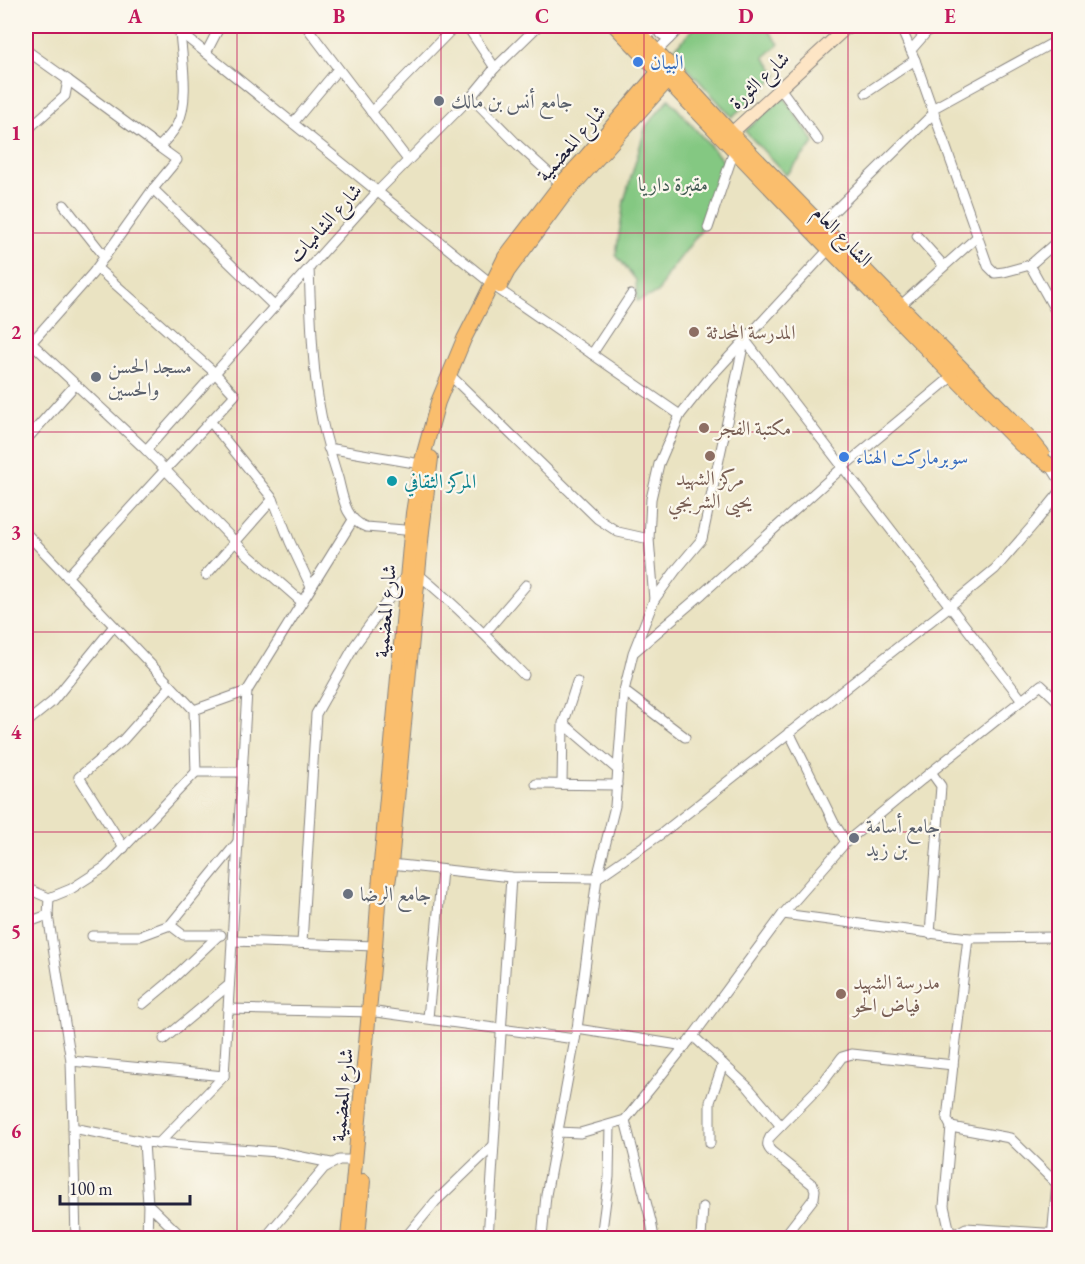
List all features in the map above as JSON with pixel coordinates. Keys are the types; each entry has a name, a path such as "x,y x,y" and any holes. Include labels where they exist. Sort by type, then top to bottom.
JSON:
{"main road":[{"name":"الشارع العام","path":"615,26 640,42 653,55 728,136 957,372 1022,445 1055,466"},
{"name":"الشارع العام","path":"633,26 640,42"},
{"name":"شارع الثورة","path":"728,136 848,26"},
{"name":"شارع المعضمية","path":"425,465 442,402 495,286 505,257 561,184 668,71"},
{"name":"شارع المعضمية","path":"348,1239 380,938 417,531 425,465 435,412 447,377 482,304 562,198 668,71"},
{"name":"الشارع العام","path":"728,136 734,151 817,228"},
{"path":"833,245 901,305 957,372"},
{"name":"شارع المعضمية","path":"358,1239 375,945 386,864"}],"street":[{"path":"171,26 179,29 495,286 680,415"},
{"path":"206,53 220,26"},
{"path":"306,26 408,160"},
{"path":"371,112 455,26"},
{"path":"467,26 495,68"},
{"name":"شارع الشاميات","path":"146,450 378,191 538,26"},
{"path":"640,42 658,26 661,34 669,39"},
{"path":"653,55 682,26"},
{"path":"900,26 913,55 988,266 995,273 1030,265 1059,239"},
{"path":"866,93 913,55 932,26"},
{"path":"817,228 933,111 1059,41 1053,26"},
{"path":"159,147 177,127 184,107 179,29"},
{"path":"26,50 177,160 153,189 97,268 28,341 146,450 236,542 302,602"},
{"path":"293,123 338,69"},
{"path":"26,131 64,96 68,80"},
{"path":"780,88 818,140"},
{"path":"471,97 518,146 561,184"},
{"path":"708,228 734,151"},
{"path":"153,189 275,307"},
{"path":"64,205 105,257"},
{"path":"917,236 944,266"},
{"path":"901,305 978,236"},
{"path":"654,600 649,539 651,499 659,464 680,415 706,381 833,245"},
{"path":"1030,265 1059,319"},
{"path":"67,577 235,395 215,373 97,268"},
{"path":"309,268 312,334 321,418 347,509 359,525 417,531"},
{"path":"592,354 631,295"},
{"path":"745,340 1022,700"},
{"path":"542,1239 546,1195 577,1029 597,878 615,806 624,691 633,653 654,600 702,539 745,340"},
{"path":"633,653 843,467 957,372"},
{"path":"453,378 598,519 618,532 649,539"},
{"path":"26,440 75,385"},
{"path":"210,421 273,499 311,587"},
{"path":"328,448 425,465"},
{"path":"1055,466 1059,481"},
{"path":"386,864 510,877 597,878 661,834 995,569 1059,492"},
{"path":"206,575 273,499"},
{"path":"158,1144 224,1076 247,691 353,520"},
{"path":"26,534 194,710 196,772 105,867 70,889 49,898 26,888"},
{"path":"302,943 316,714 356,645 413,573 436,589 524,675"},
{"path":"484,634 526,585"},
{"path":"26,723 52,702 114,626"},
{"path":"562,784 563,723 577,682"},
{"path":"557,1132 580,1133 626,1120 693,1036 783,914 846,842 1041,685 1059,703"},
{"path":"124,848 79,777 123,740 171,686"},
{"path":"194,710 247,691"},
{"path":"624,691 685,737"},
{"path":"563,723 618,770"},
{"path":"789,732 834,823 846,842"},
{"path":"196,772 242,772"},
{"path":"930,934 941,786 931,772"},
{"path":"536,784 617,785"},
{"path":"92,936 140,936 170,925 238,842"},
{"path":"428,1018 442,870"},
{"path":"488,1239 510,877"},
{"path":"49,898 48,915 71,1061 76,1239"},
{"path":"783,914 968,938 1059,937"},
{"path":"26,923 48,915"},
{"path":"170,925 183,935 219,935 302,943 375,945"},
{"path":"143,1004 219,935"},
{"path":"951,1238 944,1206 951,1127 947,1119 968,938"},
{"path":"164,1039 229,985"},
{"path":"228,1009 372,1012 575,1039"},
{"path":"577,1029 685,1046"},
{"path":"693,1036 748,1087 781,1126"},
{"path":"783,1239 816,1193 813,1185 769,1149 767,1144 842,1057 852,1054 953,1065"},
{"path":"71,1061 224,1076"},
{"path":"710,1143 710,1102 723,1064"},
{"path":"626,1120 654,1239"},
{"path":"601,1239 609,1177 610,1125"},
{"path":"951,1127 1010,1137 1057,1184"},
{"path":"73,1128 158,1144 278,1152 331,1163 347,1159 356,1160"},
{"path":"951,1238 966,1228 1055,1236 1059,1130"},
{"path":"144,1142 148,1204 147,1239"},
{"path":"405,1239 435,1202 494,1146"},
{"path":"265,1239 318,1174 331,1163"},
{"path":"148,1204 183,1239"},
{"path":"701,1239 703,1207"}],"green space":[{"path":"696,26 765,26 779,44 764,57 778,75 732,117 672,51"},
{"path":"784,97 814,143 786,175 745,131"},
{"name":"مقبرة داريا","path":"669,99 725,163 706,224 667,275 658,293 637,301 636,280 616,255 624,201 646,126"}],"place":[{"name":"البيان","path":"638,62"},
{"name":"جامع أنس بن مالك","path":"439,101"},
{"name":"المدرسة المحدثة","path":"694,332"},
{"name":"مسجد الحسن والحسين","path":"96,377"},
{"name":"مكتبة الفجر","path":"704,428"},
{"name":"مركز الشهيد يحيى الشربجي","path":"710,456"},
{"name":"سوبرماركت الهناء","path":"844,457"},
{"name":"المركز الثقافي","path":"392,481"},
{"name":"جامع أسامة بن زيد","path":"854,838"},
{"name":"جامع الرضا","path":"348,894"},
{"name":"مدرسة الشهيد فياض الحو","path":"841,994"}]}
